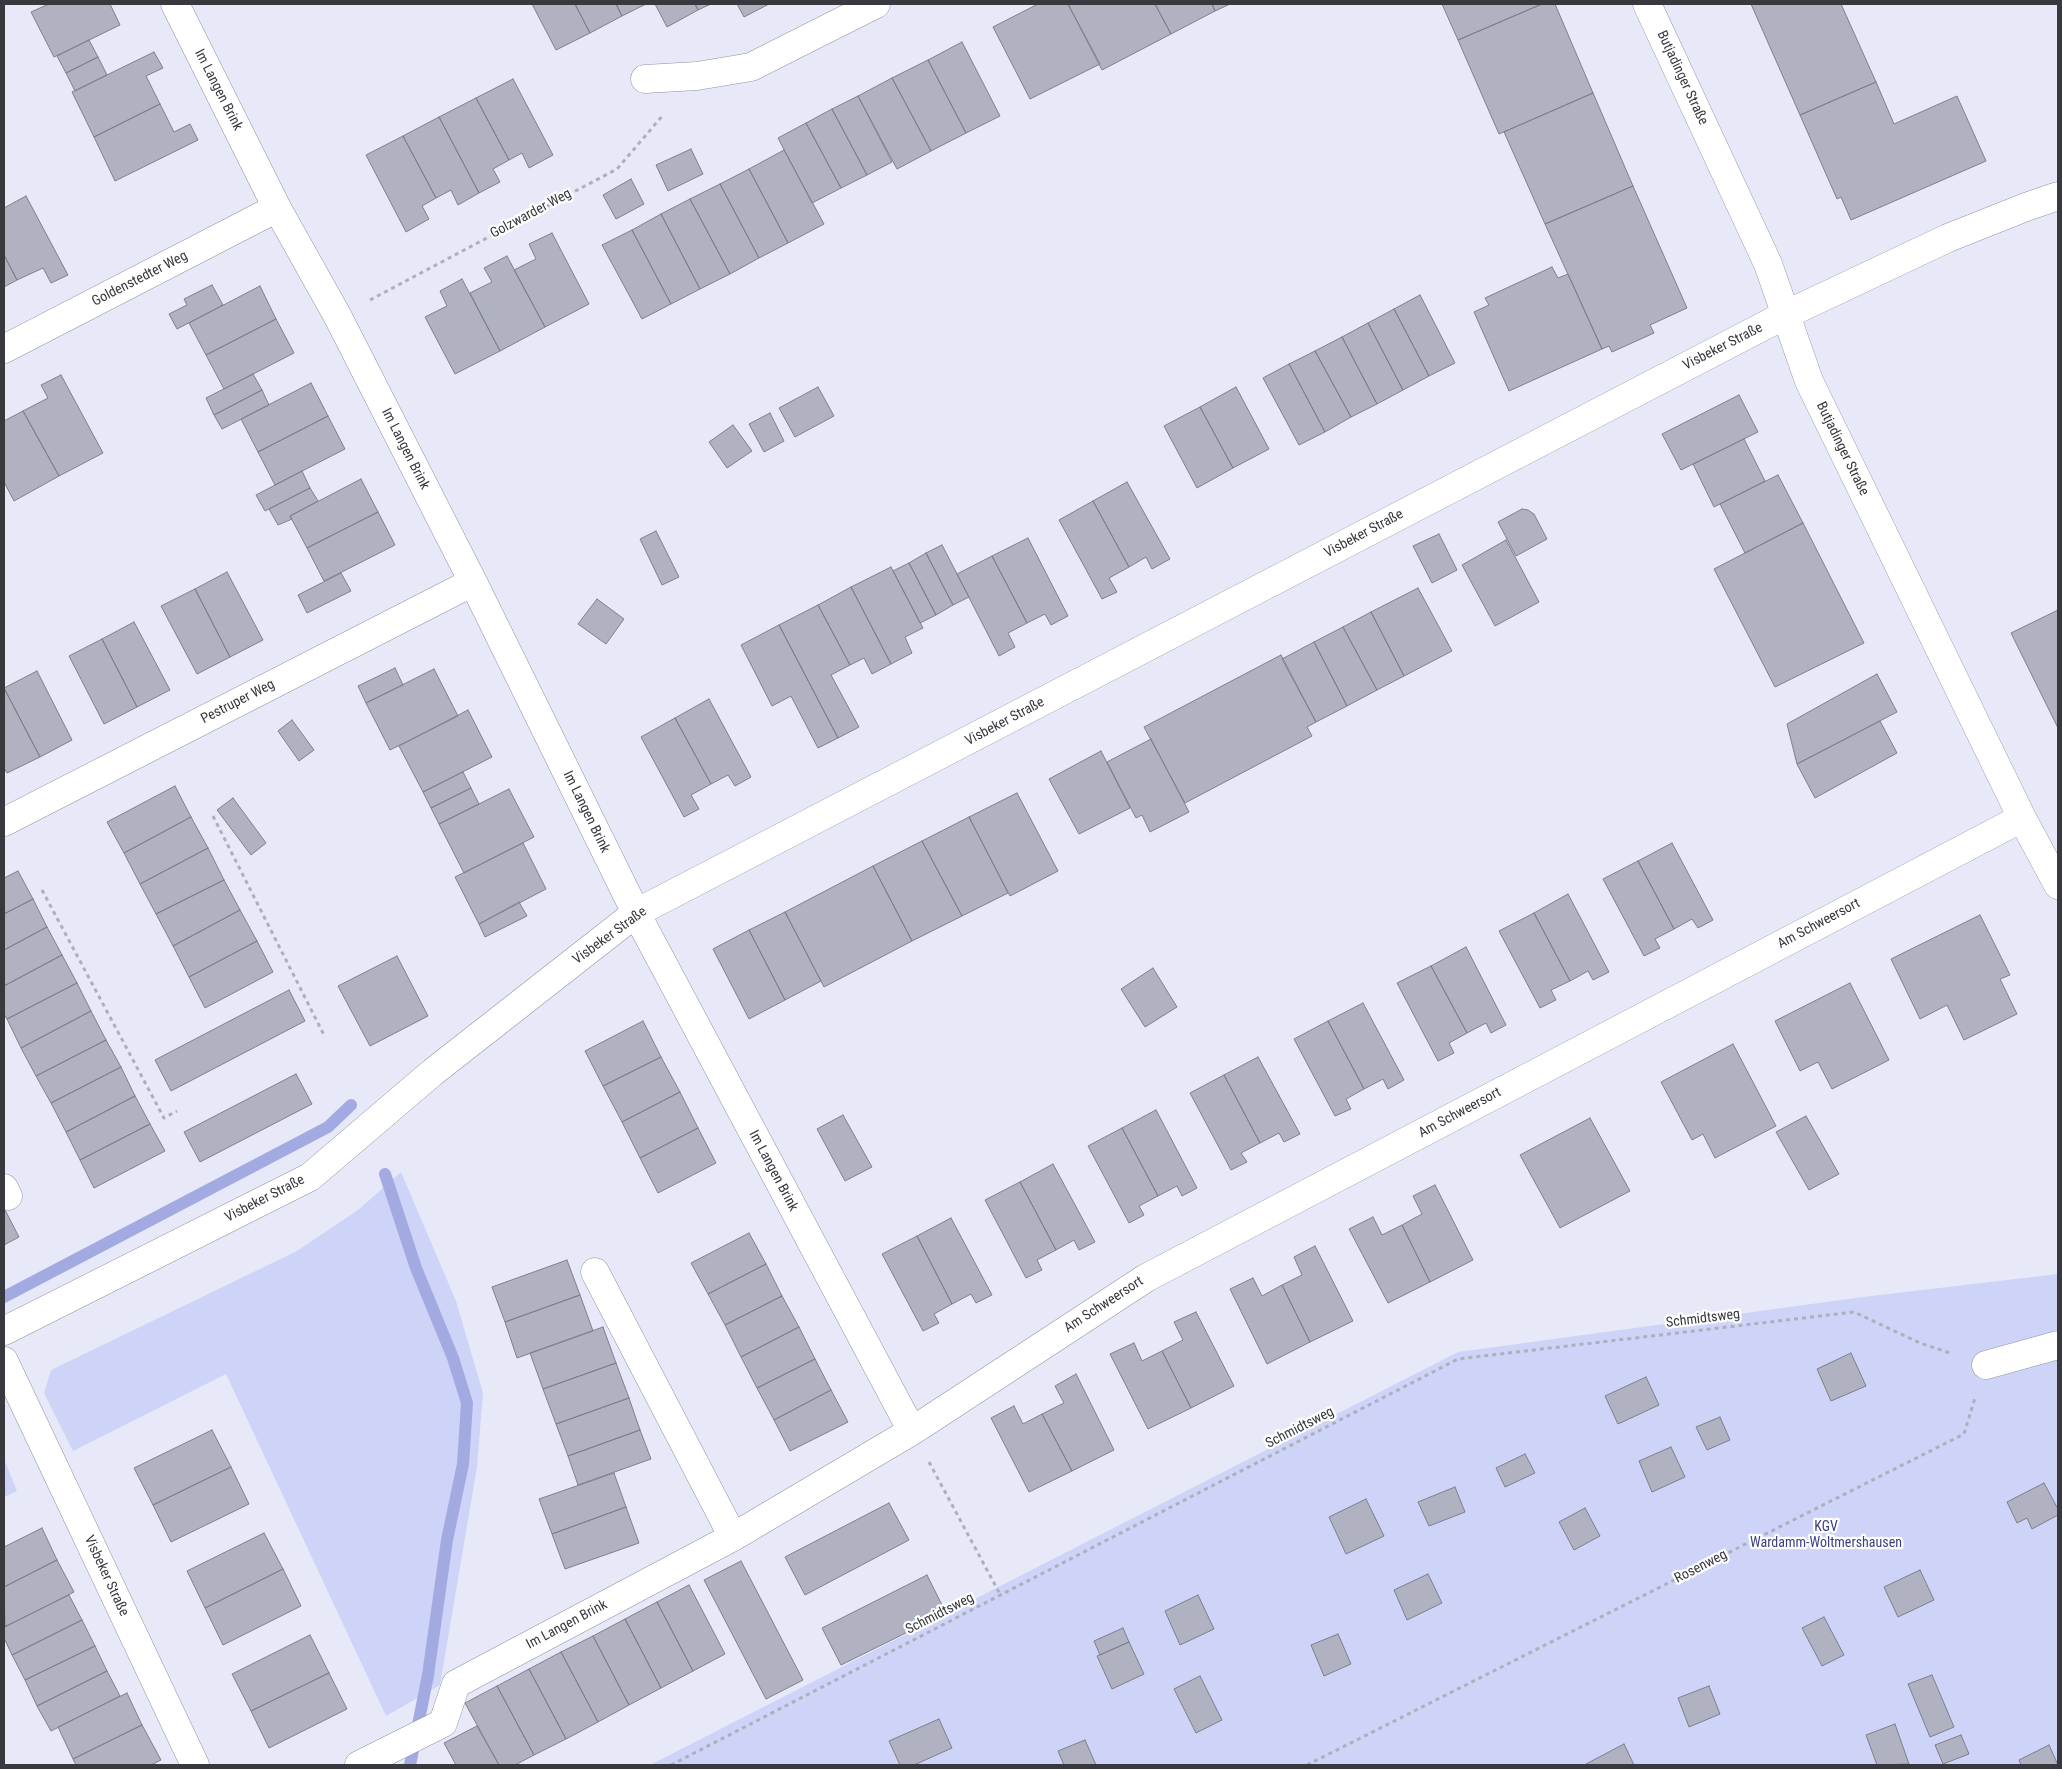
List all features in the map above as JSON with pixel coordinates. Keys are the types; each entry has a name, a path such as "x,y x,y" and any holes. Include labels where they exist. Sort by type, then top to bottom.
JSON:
{"street":[{"name":"Im Langen Brink","path":"175,4 277,208 338,317 473,582 636,914 912,1431 733,1536 456,1684 443,1723 361,1764"},
{"path":"645,79 697,76 751,66 876,4"},
{"name":"Butjadinger Straße","path":"1648,4 1768,264 1809,381 2022,818 2058,885"},
{"name":"Visbeker Straße","path":"4,1331 310,1177 433,1072 636,914 1786,315 1948,238 2058,196"},
{"name":"Goldenstedter Weg","path":"4,350 277,208"},
{"name":"Pestruper Weg","path":"4,822 473,582"},
{"name":"Am Schweersort","path":"912,1431 1146,1278 2022,818"},
{"path":"595,1272 733,1536"},
{"path":"1986,1366 2058,1345"},
{"name":"Visbeker Straße","path":"4,1361 196,1765"}],"path":[{"name":"Golzwarder Weg","path":"338,317 617,169 697,76"},
{"path":"212,816 324,1035"},
{"path":"42,890 164,1118 177,1111"},
{"name":"Schmidtsweg","path":"671,1765 1458,1359 1854,1312 1920,1342 1986,1366"},
{"name":"Rosenweg","path":"1307,1765 1964,1434 1986,1366"},
{"path":"912,1431 1001,1596"}],"green space":[{"path":"401,1172 456,1301 483,1393 477,1467 440,1685 386,1716 226,1374 73,1451 44,1393 51,1370 297,1251 358,1210"},
{"name":"KGV Wardamm-Woltmershausen","path":"2058,1274 2058,1765 650,1765 1458,1352 1863,1297"},
{"path":"4,1459 17,1491 4,1497"}],"building":[{"path":"49,4 110,4 120,25 54,57 31,12"},
{"path":"532,4 575,4 590,33 556,50"},
{"path":"575,4 616,4 622,16 590,33"},
{"path":"616,4 646,4 622,16"},
{"path":"655,4 695,4 698,10 667,27"},
{"path":"695,4 711,4 698,10"},
{"path":"737,4 769,4 744,17"},
{"path":"1038,4 1068,4 1100,64 1030,99 993,27"},
{"path":"1068,4 1155,4 1171,34 1102,70"},
{"path":"1155,4 1212,4 1215,11 1171,34"},
{"path":"1212,4 1230,4 1215,11"},
{"path":"1442,4 1542,4 1458,40"},
{"path":"1542,4 1555,4 1593,93 1499,134 1458,40"},
{"path":"1751,4 1841,4 1876,82 1800,115"},
{"path":"89,40 98,57 66,73 57,56"},
{"path":"962,42 1000,116 966,133 928,60"},
{"path":"154,52 163,68 146,76 160,104 94,137 72,92"},
{"path":"98,57 107,75 75,91 66,73"},
{"path":"928,60 966,133 931,151 892,78"},
{"path":"892,78 931,151 897,169 858,96"},
{"path":"513,79 553,155 529,168 522,153 509,160 476,98"},
{"path":"1876,82 1894,124 1957,96 1986,161 1851,220 1841,197 1837,199 1800,115"},
{"path":"1593,93 1633,186 1545,224 1504,132"},
{"path":"858,96 892,162 867,175 832,109"},
{"path":"476,98 509,160 493,169 500,182 479,193 439,117"},
{"path":"160,104 174,132 190,124 198,140 115,181 94,137"},
{"path":"832,109 867,175 841,188 806,123"},
{"path":"439,117 479,193 458,205 451,190 436,198 403,136"},
{"path":"806,123 841,188 812,203 778,138"},
{"path":"403,136 436,198 422,206 429,219 406,232 366,155"},
{"path":"691,149 703,174 668,191 656,165"},
{"path":"784,150 824,224 788,243 749,169"},
{"path":"749,169 788,243 759,258 720,184"},
{"path":"631,179 644,204 616,219 603,195"},
{"path":"720,184 759,258 730,274 690,199"},
{"path":"1633,186 1687,308 1650,325 1654,333 1612,352 1609,346 1602,349 1545,224"},
{"path":"26,196 68,275 51,283 43,268 17,280 4,255 4,208"},
{"path":"690,199 730,274 700,289 661,214"},
{"path":"661,214 700,289 671,304 632,230"},
{"path":"632,230 671,304 642,319 602,245"},
{"path":"552,233 589,304 545,327 514,270 536,259 529,244"},
{"path":"4,255 17,280 4,287"},
{"path":"507,256 545,327 500,351 470,293 492,282 484,268"},
{"path":"1552,267 1558,278 1568,274 1602,349 1509,391 1474,312 1489,305 1485,298"},
{"path":"462,279 500,351 455,374 425,317 447,306 440,291"},
{"path":"212,285 223,305 177,329 169,314 187,305 184,299"},
{"path":"260,286 276,319 206,355 189,323"},
{"path":"1420,295 1455,363 1429,376 1394,309"},
{"path":"1394,309 1429,376 1403,390 1368,323"},
{"path":"276,319 294,353 224,389 206,355"},
{"path":"1368,323 1403,390 1377,404 1342,337"},
{"path":"1342,337 1377,404 1351,417 1315,351"},
{"path":"1315,351 1351,417 1325,432 1289,364"},
{"path":"1289,364 1325,432 1299,445 1263,378"},
{"path":"253,374 262,390 214,415 206,398"},
{"path":"61,375 103,453 59,476 23,411 48,398 41,385"},
{"path":"311,383 328,416 258,452 241,419"},
{"path":"818,387 834,416 795,437 779,408"},
{"path":"1236,387 1269,449 1233,468 1200,407"},
{"path":"262,390 269,405 222,429 214,415"},
{"path":"1739,395 1758,432 1681,470 1662,434"},
{"path":"1200,407 1233,468 1197,488 1164,426"},
{"path":"23,411 59,476 14,501 4,482 4,421"},
{"path":"770,413 784,441 764,452 749,424"},
{"path":"328,416 345,449 275,485 258,452"},
{"path":"733,425 752,451 727,468 709,442"},
{"path":"1744,439 1765,481 1714,507 1693,464"},
{"path":"302,471 310,488 265,511 256,495"},
{"path":"1778,475 1803,523 1745,553 1720,504"},
{"path":"361,479 378,512 307,548 290,516"},
{"path":"1127,482 1170,559 1152,569 1146,557 1129,567 1093,501"},
{"path":"310,488 318,501 290,516 292,519 278,525 269,509"},
{"path":"1093,501 1129,567 1109,578 1117,592 1102,599 1059,520"},
{"path":"1522,509 1534,514 1547,539 1516,556 1498,522"},
{"path":"378,512 395,545 324,581 307,548"},
{"path":"1803,523 1864,643 1775,687 1714,569"},
{"path":"656,531 679,577 662,585 640,539"},
{"path":"1439,534 1457,570 1432,583 1413,546"},
{"path":"1028,538 1068,616 1051,625 1045,614 1027,623 992,556"},
{"path":"1506,540 1539,602 1495,626 1462,565"},
{"path":"942,545 969,597 953,605 926,553"},
{"path":"926,553 953,605 936,615 909,563"},
{"path":"992,556 1027,623 1008,633 1015,647 999,656 957,574"},
{"path":"909,563 936,615 920,623 893,571"},
{"path":"891,567 923,628 905,637 912,653 891,664 851,587"},
{"path":"227,572 263,640 230,657 195,589"},
{"path":"341,573 351,591 307,613 298,595"},
{"path":"851,587 891,664 872,674 864,658 850,665 818,605"},
{"path":"1418,588 1452,651 1404,676 1371,612"},
{"path":"195,589 230,657 197,674 161,606"},
{"path":"597,599 624,619 606,644 578,624"},
{"path":"818,605 850,665 831,675 859,727 838,738 779,625"},
{"path":"2058,610 2058,728 2011,633"},
{"path":"1371,612 1404,676 1377,690 1343,627"},
{"path":"134,622 170,690 137,707 102,639"},
{"path":"779,625 838,738 818,748 791,696 772,706 741,645"},
{"path":"1343,627 1377,690 1347,706 1314,642"},
{"path":"102,639 137,707 104,724 69,656"},
{"path":"1314,642 1347,706 1316,722 1282,659"},
{"path":"1281,655 1316,722 1307,727 1312,736 1185,803 1144,727"},
{"path":"395,668 403,685 366,703 358,686"},
{"path":"434,669 458,716 390,750 366,703"},
{"path":"37,671 72,740 40,757 4,688"},
{"path":"1877,674 1897,712 1797,764 1787,724"},
{"path":"4,688 40,757 7,773 4,768"},
{"path":"709,699 751,777 735,786 728,775 711,784 675,718"},
{"path":"468,710 492,757 423,792 399,746"},
{"path":"675,718 711,784 691,795 699,809 684,817 641,737"},
{"path":"292,720 314,750 299,761 278,731"},
{"path":"1880,721 1897,753 1815,798 1797,764"},
{"path":"1151,739 1189,812 1150,832 1142,815 1136,818 1107,762"},
{"path":"1101,751 1130,808 1079,834 1049,779"},
{"path":"463,772 471,788 431,808 423,792"},
{"path":"175,786 191,817 124,853 107,822"},
{"path":"471,788 479,804 439,824 431,808"},
{"path":"509,789 534,837 464,873 439,824"},
{"path":"1017,793 1058,871 1010,896 969,817"},
{"path":"233,798 266,843 251,855 217,810"},
{"path":"191,817 208,848 140,884 124,853"},
{"path":"969,817 1008,893 962,916 922,841"},
{"path":"922,841 962,916 912,941 873,866"},
{"path":"523,843 546,889 479,924 455,877"},
{"path":"1672,843 1713,920 1698,928 1692,919 1674,929 1638,861"},
{"path":"208,848 224,880 156,914 140,884"},
{"path":"1638,861 1674,929 1655,939 1660,948 1644,956 1603,879"},
{"path":"873,866 912,941 824,987 785,912"},
{"path":"18,871 33,899 4,914 4,878"},
{"path":"224,880 240,910 173,946 156,914"},
{"path":"1568,894 1609,972 1593,980 1588,971 1570,981 1534,913"},
{"path":"33,899 47,927 4,950 4,914"},
{"path":"519,902 527,916 485,937 479,924"},
{"path":"240,910 257,941 189,977 173,946"},
{"path":"785,912 821,981 785,1000 749,930"},
{"path":"1534,913 1570,981 1551,990 1556,1000 1540,1008 1499,931"},
{"path":"1980,915 2010,975 2000,979 2017,1014 1964,1040 1947,1005 1920,1019 1891,959"},
{"path":"47,927 62,955 4,986 4,950"},
{"path":"749,930 785,1000 749,1019 713,949"},
{"path":"257,941 273,972 205,1008 189,977"},
{"path":"1466,947 1506,1025 1491,1033 1486,1023 1467,1033 1431,966"},
{"path":"62,955 77,983 7,1019 4,1014 4,986"},
{"path":"397,956 428,1016 370,1046 338,986"},
{"path":"1431,966 1467,1033 1449,1043 1454,1053 1438,1061 1397,983"},
{"path":"1153,968 1177,1007 1145,1027 1121,989"},
{"path":"77,983 91,1011 21,1048 7,1019"},
{"path":"1850,983 1889,1060 1832,1089 1818,1062 1800,1071 1775,1021"},
{"path":"289,990 305,1021 171,1091 155,1060"},
{"path":"1363,1003 1404,1080 1388,1089 1383,1079 1364,1089 1328,1021"},
{"path":"91,1011 106,1040 36,1076 21,1048"},
{"path":"643,1021 661,1057 603,1086 585,1051"},
{"path":"1328,1021 1364,1089 1346,1099 1351,1109 1335,1116 1294,1039"},
{"path":"106,1040 121,1067 51,1103 36,1076"},
{"path":"1733,1044 1776,1126 1715,1158 1703,1134 1692,1140 1661,1082"},
{"path":"661,1057 680,1092 622,1122 603,1086"},
{"path":"1258,1057 1300,1134 1284,1142 1279,1133 1260,1143 1224,1075"},
{"path":"121,1067 135,1096 66,1132 51,1103"},
{"path":"296,1074 312,1104 200,1162 184,1132"},
{"path":"1224,1075 1260,1143 1241,1153 1247,1162 1231,1170 1190,1093"},
{"path":"680,1092 698,1128 640,1158 622,1122"},
{"path":"135,1096 150,1124 80,1160 66,1132"},
{"path":"1156,1110 1197,1188 1182,1196 1177,1186 1158,1196 1122,1128"},
{"path":"843,1115 872,1167 845,1181 817,1129"},
{"path":"1806,1116 1839,1174 1809,1190 1776,1132"},
{"path":"1590,1118 1630,1191 1560,1228 1520,1155"},
{"path":"150,1124 165,1151 94,1188 80,1160"},
{"path":"698,1128 716,1163 658,1193 640,1158"},
{"path":"1122,1128 1158,1196 1139,1206 1144,1215 1129,1223 1088,1146"},
{"path":"1053,1164 1095,1242 1079,1250 1074,1240 1056,1250 1020,1182"},
{"path":"1020,1182 1056,1250 1037,1260 1042,1270 1026,1278 985,1200"},
{"path":"1435,1185 1473,1260 1430,1282 1402,1225 1422,1214 1413,1196"},
{"path":"4,1208 19,1237 4,1245"},
{"path":"1373,1217 1382,1235 1402,1225 1430,1282 1388,1303 1349,1229"},
{"path":"951,1218 992,1295 976,1303 971,1294 952,1304 917,1236"},
{"path":"749,1233 766,1264 708,1294 691,1263"},
{"path":"917,1236 952,1304 934,1314 939,1323 923,1331 882,1254"},
{"path":"1315,1246 1353,1321 1310,1342 1282,1285 1302,1275 1294,1257"},
{"path":"567,1260 580,1295 505,1322 492,1287"},
{"path":"766,1264 782,1296 725,1325 708,1294"},
{"path":"1253,1278 1262,1296 1282,1285 1310,1342 1267,1364 1230,1289"},
{"path":"580,1295 593,1331 517,1358 505,1322"},
{"path":"782,1296 799,1327 741,1357 725,1325"},
{"path":"1196,1312 1234,1386 1191,1408 1162,1351 1183,1340 1174,1322"},
{"path":"603,1327 616,1363 543,1389 530,1353"},
{"path":"799,1327 815,1359 757,1388 741,1357"},
{"path":"1134,1343 1142,1361 1162,1351 1191,1408 1148,1429 1110,1354"},
{"path":"1851,1353 1866,1386 1831,1401 1817,1369"},
{"path":"815,1359 831,1390 774,1420 757,1388"},
{"path":"616,1363 629,1398 556,1424 543,1389"},
{"path":"1076,1374 1114,1450 1072,1471 1042,1414 1064,1403 1055,1386"},
{"path":"1646,1377 1659,1405 1618,1424 1605,1396"},
{"path":"831,1390 848,1422 790,1451 774,1420"},
{"path":"629,1398 640,1430 568,1456 556,1424"},
{"path":"1014,1406 1023,1424 1042,1414 1072,1471 1029,1492 991,1418"},
{"path":"1720,1417 1730,1440 1707,1450 1696,1427"},
{"path":"212,1430 231,1467 153,1505 134,1468"},
{"path":"640,1430 651,1459 578,1485 568,1456"},
{"path":"1671,1447 1685,1477 1652,1492 1639,1461"},
{"path":"1525,1454 1535,1473 1505,1487 1496,1468"},
{"path":"231,1467 249,1504 171,1542 153,1505"},
{"path":"614,1473 626,1507 552,1534 539,1499"},
{"path":"2044,1483 2058,1509 2058,1515 2032,1529 2027,1518 2017,1523 2007,1502"},
{"path":"1455,1487 1465,1512 1429,1526 1418,1502"},
{"path":"1366,1499 1384,1536 1346,1554 1329,1517"},
{"path":"889,1503 909,1540 805,1595 785,1557"},
{"path":"626,1507 639,1543 565,1569 552,1534"},
{"path":"1585,1508 1600,1536 1574,1550 1559,1522"},
{"path":"42,1528 57,1560 4,1587 4,1547"},
{"path":"264,1533 283,1569 205,1608 187,1571"},
{"path":"57,1560 74,1592 5,1627 4,1587"},
{"path":"741,1561 803,1680 766,1699 704,1580"},
{"path":"283,1569 301,1606 223,1645 205,1608"},
{"path":"1920,1570 1934,1600 1898,1617 1884,1587"},
{"path":"1428,1574 1442,1603 1407,1620 1394,1590"},
{"path":"927,1575 946,1613 841,1665 822,1628"},
{"path":"689,1585 725,1654 693,1671 657,1602"},
{"path":"69,1595 82,1620 12,1655 4,1638 4,1627"},
{"path":"1198,1595 1214,1629 1180,1645 1165,1611"},
{"path":"657,1602 693,1671 661,1688 625,1619"},
{"path":"1824,1617 1844,1655 1822,1666 1802,1628"},
{"path":"625,1619 661,1688 629,1705 593,1636"},
{"path":"82,1620 95,1646 25,1680 12,1655"},
{"path":"1123,1628 1129,1642 1100,1655 1094,1641"},
{"path":"1338,1634 1351,1664 1324,1676 1311,1645"},
{"path":"310,1635 329,1673 251,1711 232,1674"},
{"path":"593,1636 629,1705 598,1722 561,1652"},
{"path":"1129,1642 1144,1674 1112,1689 1097,1656"},
{"path":"95,1646 107,1671 37,1706 25,1680"},
{"path":"561,1652 598,1722 566,1739 529,1669"},
{"path":"529,1669 566,1739 534,1755 497,1686"},
{"path":"107,1671 120,1696 51,1731 37,1706"},
{"path":"329,1673 347,1709 269,1748 251,1711"},
{"path":"1932,1675 1954,1727 1930,1737 1908,1684"},
{"path":"1200,1676 1222,1720 1196,1733 1174,1689"},
{"path":"497,1686 534,1755 515,1765 499,1765 465,1703"},
{"path":"1709,1686 1720,1714 1689,1727 1678,1698"},
{"path":"127,1693 142,1725 73,1759 58,1727"},
{"path":"939,1719 952,1748 914,1765 900,1765 889,1741"},
{"path":"1895,1724 1909,1764 1877,1765 1866,1735"},
{"path":"142,1725 161,1760 151,1765 76,1765 73,1759"},
{"path":"477,1726 499,1765 456,1765 444,1743"},
{"path":"1961,1735 1969,1754 1943,1764 1935,1745"},
{"path":"1085,1740 1096,1765 1064,1765 1058,1751"},
{"path":"1624,1744 1634,1765 1586,1764"},
{"path":"2049,1745 2058,1765 2021,1765 2019,1760"}],"waterway":[{"path":"4,1297 328,1127 351,1105"},
{"path":"385,1174 416,1268 453,1358 467,1403 463,1464 447,1540 428,1675 410,1765"}]}
